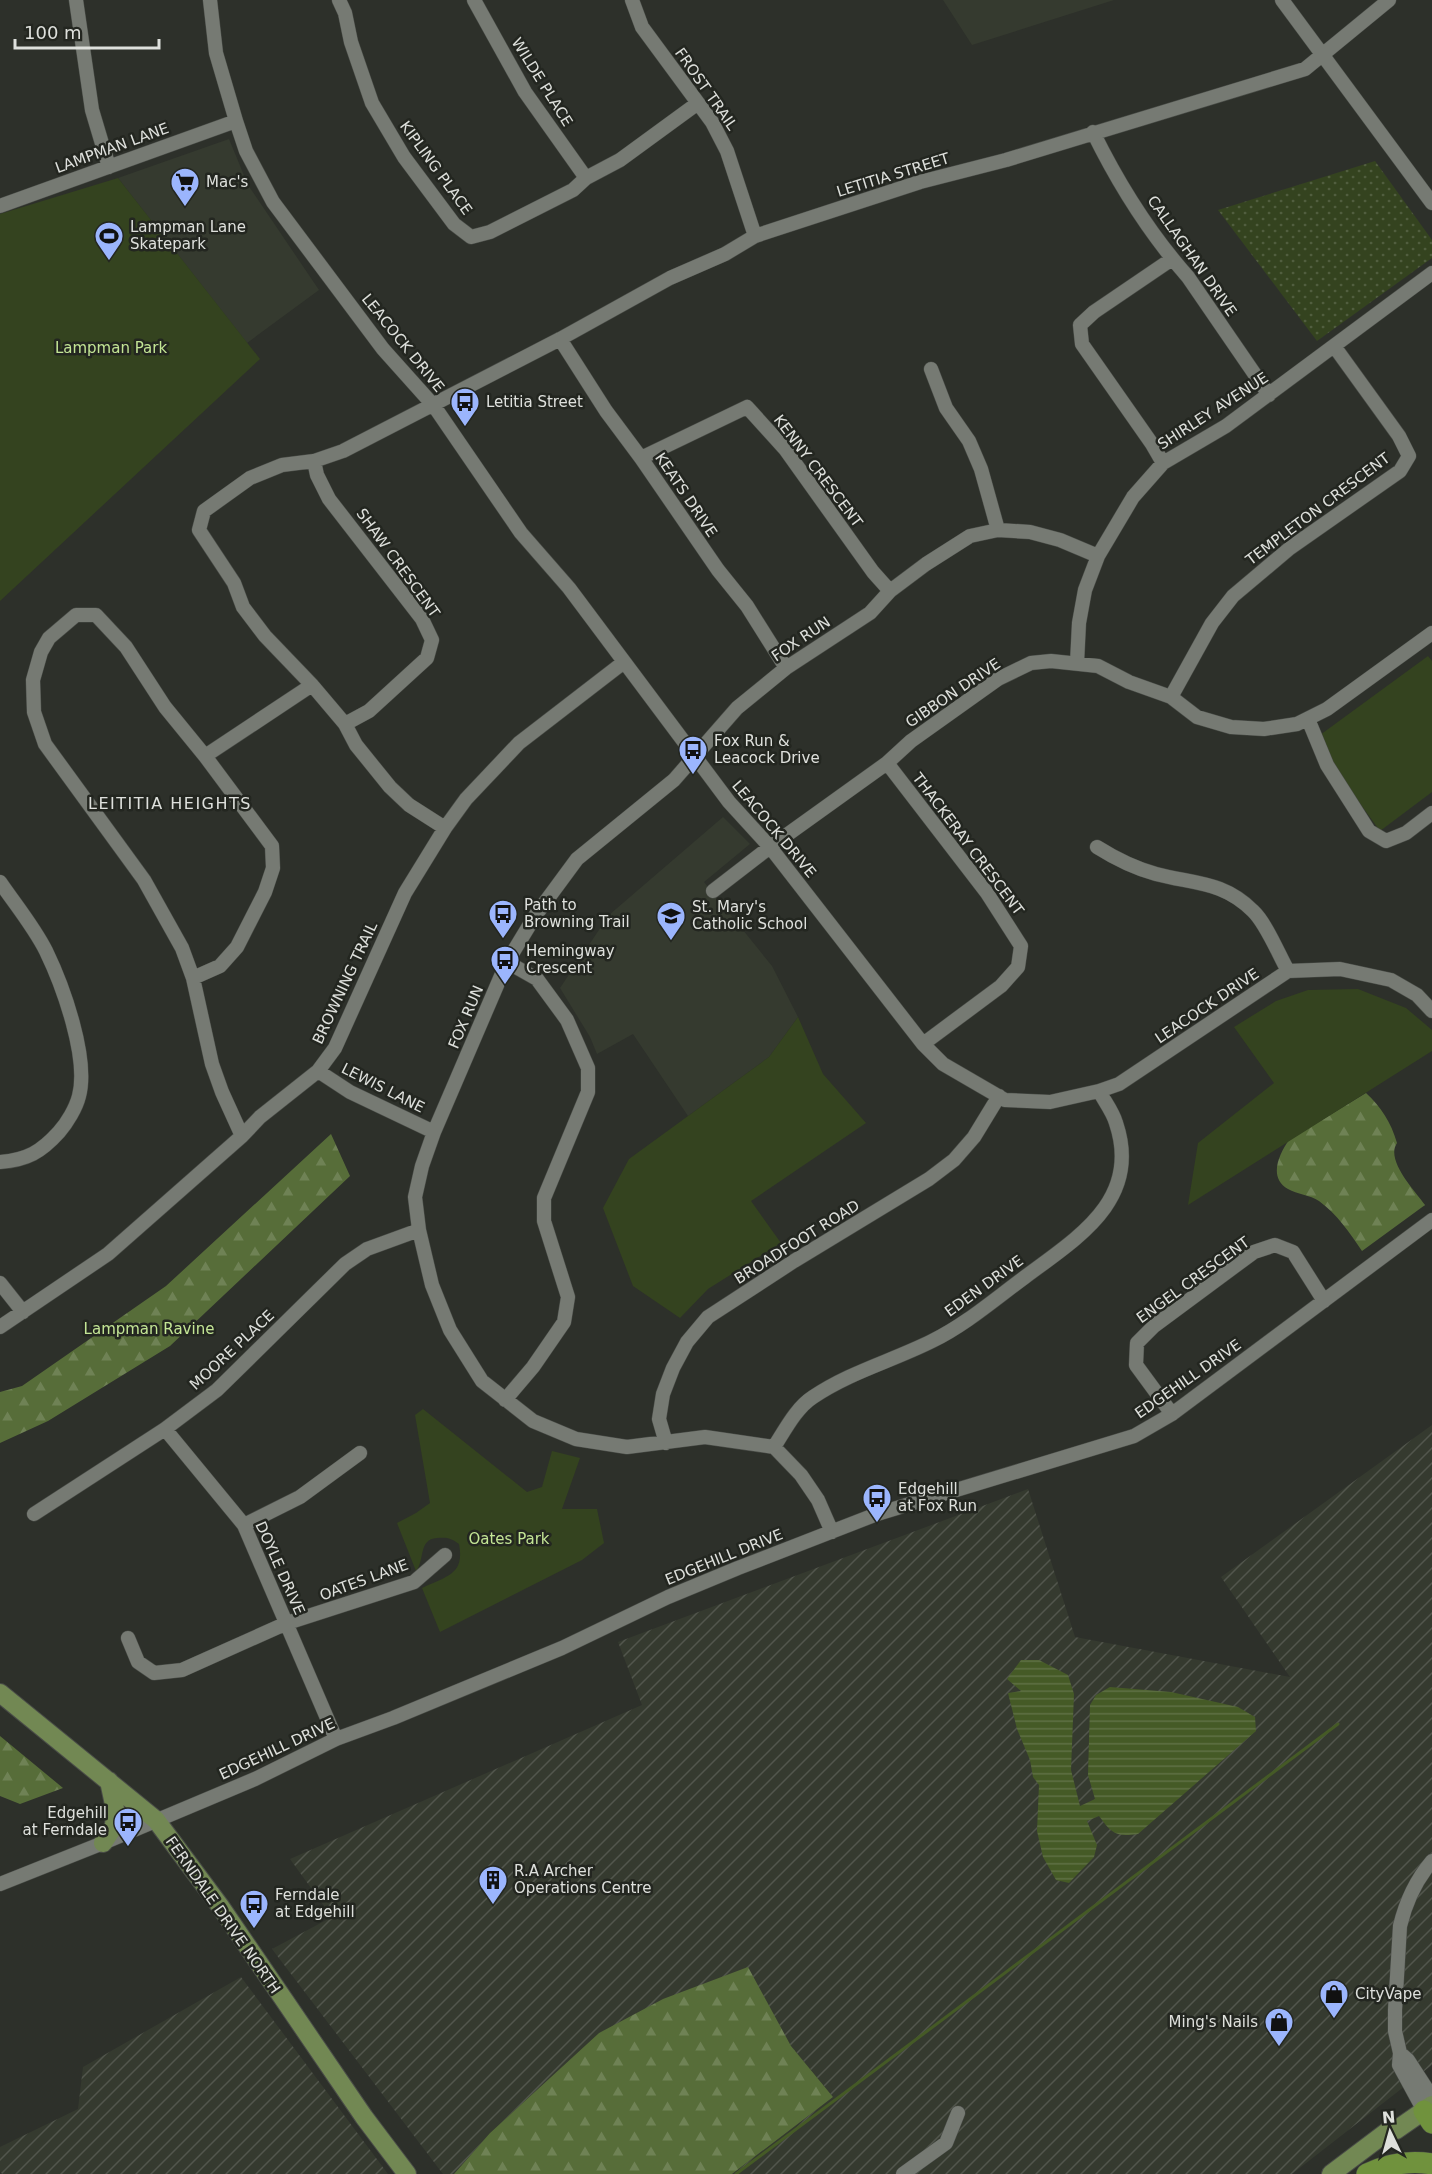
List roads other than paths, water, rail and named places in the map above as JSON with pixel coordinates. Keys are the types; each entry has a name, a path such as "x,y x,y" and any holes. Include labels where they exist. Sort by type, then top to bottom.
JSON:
{"highway":[{"path":"1367,2174 1392,2164 1432,2164"}],"main road":[{"name":"FERNDALE DRIVE NORTH","path":"0,1693 156,1820 220,1906 364,2117 407,2174"},
{"path":"103,1843 114,1826 115,1809 109,1780"},
{"path":"1331,2174 1388,2131 1396,2130 1428,2103"}],"street":[{"path":"76,0 92,110 109,167"},
{"name":"LEACOCK DRIVE","path":"210,0 216,54 236,122 246,151 273,202 383,349 434,406 521,533 569,588 729,802 770,847 923,1044 943,1064 1005,1100 1050,1102 1099,1092 1119,1084 1288,971"},
{"name":"KIPLING PLACE","path":"339,0 372,103 404,157 454,224 471,237 490,232 573,190 586,178 620,160 698,103"},
{"name":"WILDE PLACE","path":"474,0 525,92 586,178"},
{"name":"FROST TRAIL","path":"632,0 642,27 712,122 727,151 755,236"},
{"path":"1282,0 1432,203"},
{"name":"LETITIA STREET","path":"445,828 409,805 390,787 356,745 345,724 312,685 265,636 243,607 234,583 199,530 204,510 250,478 282,465 314,461 343,452 560,339 670,278 724,254 755,236 920,182 1006,160 1305,69 1389,0"},
{"name":"LAMPMAN LANE","path":"0,206 236,122"},
{"name":"CALLAGHAN DRIVE","path":"1093,132 1113,172 1269,395"},
{"path":"1162,464 1152,444 1082,344 1080,325 1094,312 1172,259"},
{"name":"SHIRLEY AVENUE","path":"1077,663 1079,622 1085,590 1098,556 1133,497 1162,464 1226,426 1432,273"},
{"name":"KEATS DRIVE","path":"560,339 606,411 718,570 747,606 786,668"},
{"name":"TEMPLETON CRESCENT","path":"1171,697 1212,623 1233,596 1290,548 1400,471 1409,456 1399,436 1335,346"},
{"path":"931,369 946,408 969,441 981,469 998,530"},
{"name":"KENNY CRESCENT","path":"641,458 747,407 785,449 873,572 890,591"},
{"name":"SHAW CRESCENT","path":"314,461 317,475 329,499 422,619 432,640 427,658 369,711 345,724"},
{"name":"FOX RUN","path":"774,1447 705,1437 627,1447 576,1439 532,1421 482,1381 450,1330 432,1285 419,1230 416,1197 422,1166 434,1132 507,963 535,916 577,859 674,780 737,708 786,668 870,613 890,591 926,564 970,536 998,530 1030,532 1060,540 1098,556"},
{"path":"193,978 220,966 237,947 265,891 273,868 272,846 205,756 165,707 126,647 96,615 76,615 49,638 41,652 33,680 34,712 45,744 144,880 182,948 193,978 212,1064 242,1136"},
{"name":"GIBBON DRIVE","path":"713,891 887,763 911,741 998,679 1031,663 1051,661 1098,666 1129,682 1171,697 1197,717 1230,727 1264,729 1297,724 1337,702 1432,633"},
{"name":"BROWNING TRAIL","path":"0,1327 108,1254 242,1136 260,1117 318,1071 335,1048 405,893 445,828 466,799 519,743 624,662"},
{"path":"205,756 312,685"},
{"path":"1308,718 1327,765 1369,831 1386,842 1406,833 1432,813"},
{"name":"THACKERAY CRESCENT","path":"887,763 987,893 1021,946 1018,967 1001,986 923,1044"},
{"path":"1097,848 1126,864 1156,874 1214,885 1235,896 1255,913 1288,971 1340,969 1391,980 1417,995 1432,1011"},
{"path":"0,882 45,949 68,1008 81,1066 79,1097 65,1125 44,1149 19,1161 0,1162"},
{"path":"505,1400 533,1367 564,1322 568,1297 544,1221 544,1198 588,1092 588,1068 567,1020 537,979 507,963"},
{"name":"LEWIS LANE","path":"318,1071 350,1092 434,1132"},
{"name":"EDEN DRIVE","path":"774,1447 796,1414 811,1398 857,1372 931,1342 957,1327 1086,1231 1108,1206 1120,1177 1122,1148 1116,1122 1099,1092"},
{"name":"BROADFOOT ROAD","path":"666,1443 659,1419 663,1394 673,1368 687,1342 708,1317 794,1261 929,1179 946,1166 974,1137 999,1096"},
{"name":"EDGEHILL DRIVE","path":"0,1884 255,1779 336,1739 393,1719 562,1648 668,1597 832,1532 889,1511 1134,1436 1172,1414 1432,1220"},
{"name":"MOORE PLACE","path":"34,1514 165,1428 217,1390 345,1264 367,1250 419,1230"},
{"name":"ENGEL CRESCENT","path":"1172,1414 1136,1365 1137,1343 1163,1319 1254,1252 1275,1245 1293,1252 1324,1301"},
{"path":"0,1283 23,1312"},
{"name":"DOYLE DRIVE","path":"165,1428 244,1525 336,1739"},
{"path":"774,1447 801,1475 818,1500 832,1532"},
{"path":"244,1525 300,1497 360,1452"},
{"name":"OATES LANE","path":"128,1638 138,1662 154,1673 182,1670 287,1623 414,1582 445,1555"},
{"path":"1428,2103 1408,2060 1400,2053 1395,2031 1395,2010 1400,1926 1407,1899 1421,1874 1432,1861"},
{"path":"903,2174 946,2143 958,2113"}],"waterway":[{"path":"736,2174 1338,1724"}],"place":[{"name":"Mac's","path":"185,208"},
{"name":"Lampman Lane Skatepark","path":"109,262"},
{"name":"Letitia Street","path":"465,428"},
{"name":"Fox Run & Leacock Drive","path":"693,776"},
{"name":"Path to Browning Trail","path":"503,940"},
{"name":"St. Mary's Catholic School","path":"671,942"},
{"name":"Hemingway Crescent","path":"505,986"},
{"name":"Edgehill at Fox Run","path":"877,1524"},
{"name":"Edgehill at Ferndale","path":"128,1848"},
{"name":"R.A Archer Operations Centre","path":"493,1906"},
{"name":"Ferndale at Edgehill","path":"254,1930"},
{"name":"CityVape","path":"1334,2020"},
{"name":"Ming's Nails","path":"1279,2048"}],"district":[{"name":"LEITITIA HEIGHTS","path":"170,803"}],"park label":[{"name":"Lampman Park","path":"111,348"},
{"name":"Lampman Ravine","path":"149,1329"},
{"name":"Oates Park","path":"509,1539"}]}
